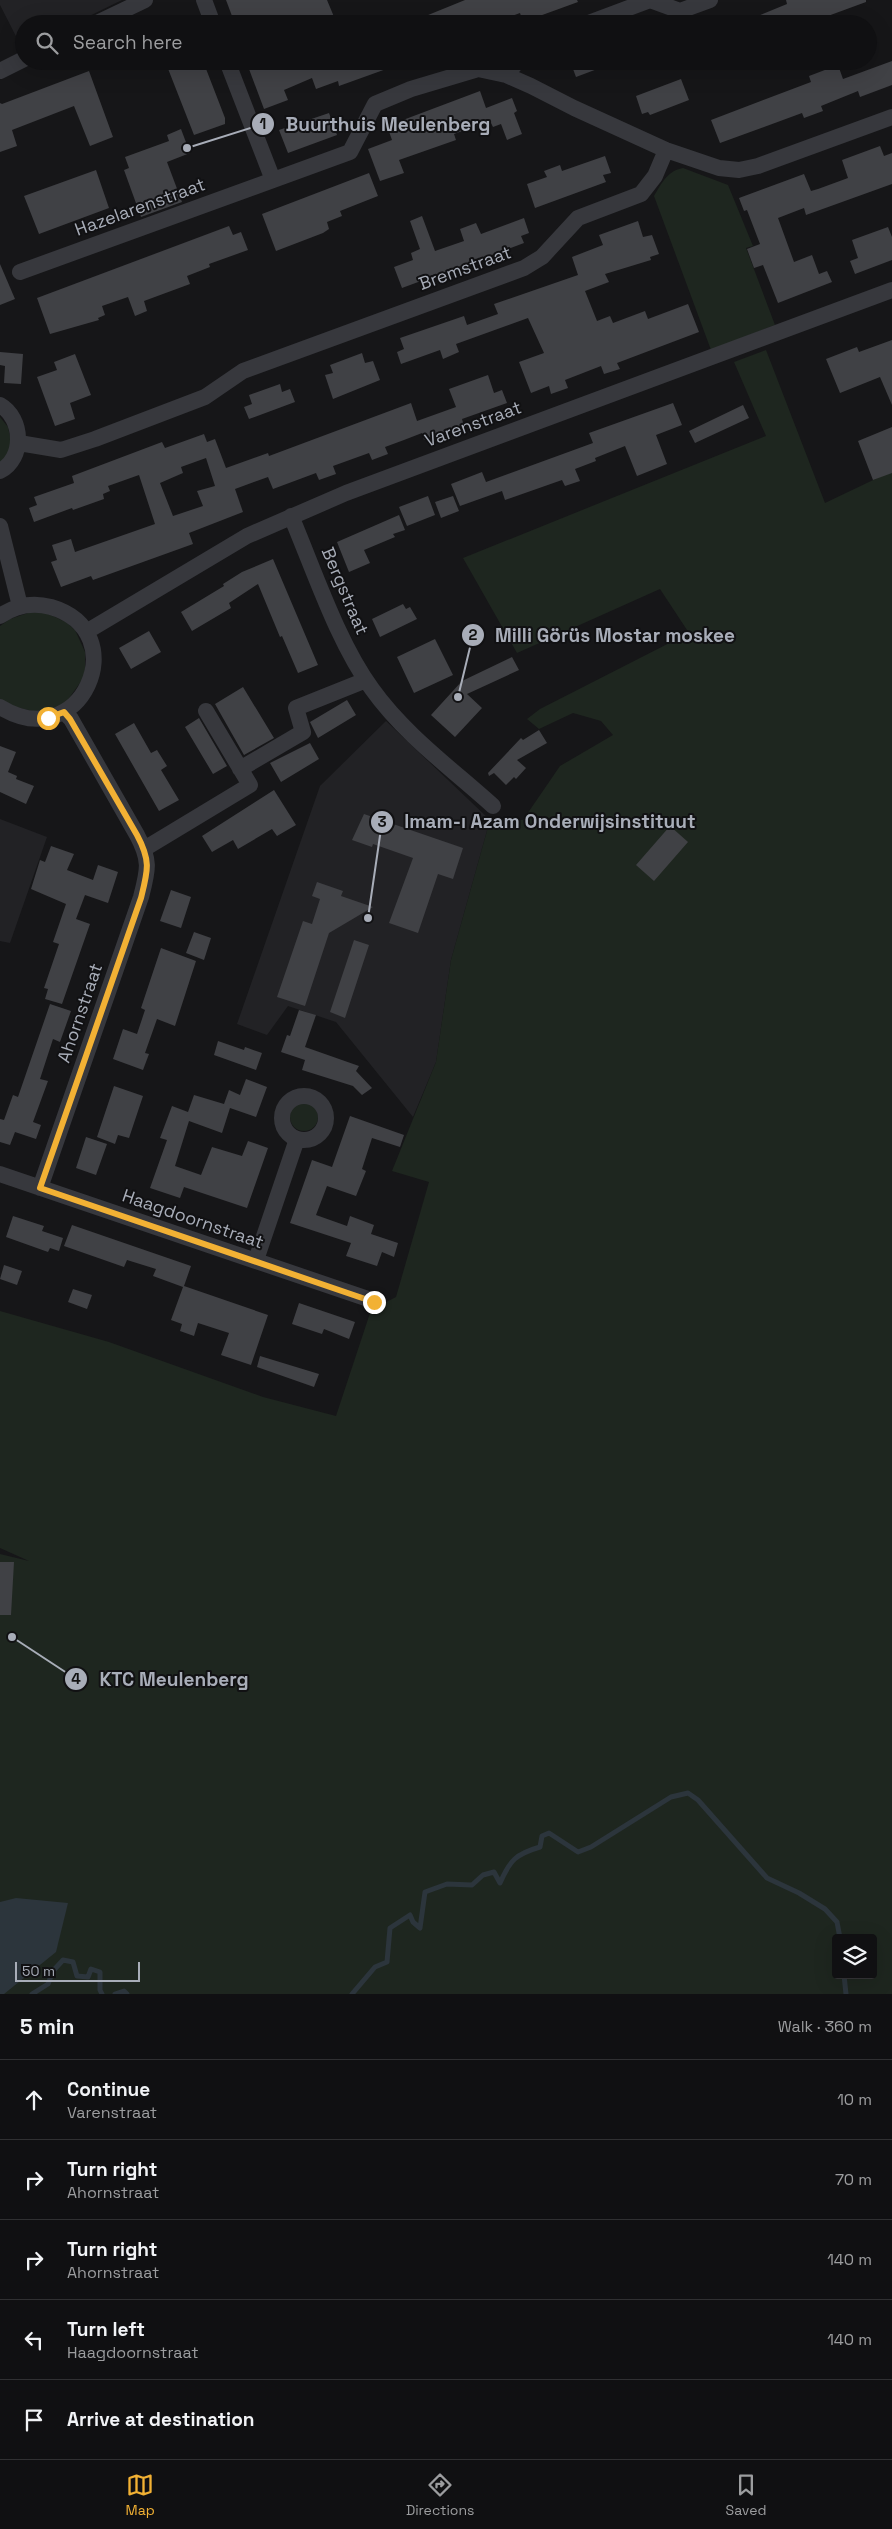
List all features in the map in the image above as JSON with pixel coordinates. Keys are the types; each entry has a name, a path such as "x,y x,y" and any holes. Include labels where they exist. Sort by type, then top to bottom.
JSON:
{"street":[{"path":"114,15 145,0"},
{"path":"204,0 210,15"},
{"path":"610,15 650,0 680,11 710,0"},
{"path":"0,71 15,64"},
{"path":"230,70 272,180"},
{"name":"Hazelarenstraat","path":"20,272 350,152 375,104 411,89 475,70"},
{"name":"Hazelarenstraat","path":"482,70 506,76 666,150"},
{"path":"506,76 511,70"},
{"path":"666,150 719,168 739,170 758,166 892,117"},
{"name":"Bremstraat","path":"19,443 61,450 95,439 205,397 244,371 524,268 542,257 578,218 641,194 654,176 666,150"},
{"name":"Varenstraat","path":"86,632 247,536 291,516 356,489 892,290"},
{"path":"0,405 14,418 19,432 19,443 14,458 0,471"},
{"name":"Bergstraat","path":"291,516 351,657 366,680 403,725 493,806"},
{"path":"0,526 20,606"},
{"path":"0,616 20,606 39,604 63,611 74,618 86,632 95,663 86,691 76,703 64,712 48,718 30,719 13,715 0,706"},
{"path":"240,769 303,732 296,708 366,680"},
{"path":"144,849 250,785 206,711"},
{"name":"Ahornstraat","path":"40,1188 141,898 148,867 144,849 70,719 64,712"},
{"path":"256,1260 297,1139"},
{"name":"Haagdoornstraat","path":"0,1174 256,1260 374,1302"}],"shaded area":[{"path":"0,0 122,0 91,15 15,15 15,34 0,5"},
{"path":"683,168 728,185 753,246 746,248 775,325 711,350 654,196 662,182 669,175"},
{"path":"766,350 825,503 892,471 892,1994 0,1994 0,1554 29,1561 0,1548 0,1311 109,1342 263,1397 336,1416 371,1310 396,1297 429,1182 392,1171 436,1062 451,960 490,820 523,820 560,766 613,735 601,721 573,713 539,729 527,719 540,709 689,633 660,589 517,653 463,558 766,436 734,362"},
{"path":"0,417 8,427 12,446 0,467"},
{"path":"31,612 44,612 66,622 75,630 85,652 85,676 64,705 41,713 7,705 0,699 0,626 10,619"},
{"path":"386,721 490,820 451,960 436,1062 413,1117 336,1022 288,1006 267,1035 237,1024 320,786"},
{"path":"0,819 47,837 10,943 0,941"},
{"path":"304,1103 314,1107 318,1117 314,1127 304,1131 294,1127 290,1117 294,1107"},
{"path":"16,1898 68,1903 56,1952 4,1994 0,1994 0,1902"}],"building":[{"path":"226,0 327,0 333,15 232,15"},
{"path":"465,0 577,0 578,2 542,15 521,15 520,13 515,15 428,15"},
{"path":"786,0 866,0 866,2 831,15 760,15 787,4"},
{"path":"892,61 892,85 860,97 858,91 821,106 823,111 804,118 802,113 720,143 711,120 811,82 809,76 825,70 840,70 843,79 868,70 877,70 877,67"},
{"path":"169,70 206,70 225,118 225,124 194,135"},
{"path":"249,70 384,70 339,86 338,81 316,89 312,78 284,90 288,100 264,109"},
{"path":"573,70 595,70 576,77"},
{"path":"89,71 113,137 90,146 74,106 12,130 17,146 0,152 0,103 2,104"},
{"path":"681,79 689,100 650,115 648,112 642,114 636,96"},
{"path":"480,91 486,108 512,98 517,111 514,113 522,134 507,140 501,124 493,127 490,121 454,134 456,140 399,160 404,173 380,181 368,149 392,140 387,126"},
{"path":"329,113 337,135 288,153 279,130"},
{"path":"181,129 190,153 167,162 182,202 141,217 124,170 129,168 125,157 169,141 167,135"},
{"path":"880,146 884,156 892,153 892,184 806,215 804,208 778,218 794,262 812,255 819,274 827,271 832,282 778,303 763,265 754,268 747,249 760,244 747,210 744,211 739,198 804,174 811,191 848,178 842,160"},
{"path":"605,156 611,173 603,175 606,182 535,208 527,184 547,177 544,171 560,165 562,171"},
{"path":"96,170 109,208 39,234 24,196"},
{"path":"369,173 378,196 340,211 342,216 327,222 329,229 323,233 276,251 262,214"},
{"path":"422,216 435,251 464,241 460,229 476,223 481,234 524,218 529,233 521,236 524,243 402,288 394,267 413,260 411,253 420,249 410,221"},
{"path":"638,221 643,237 652,235 659,254 650,257 651,260 605,274 609,282 585,291 597,321 610,316 613,323 645,311 648,319 688,304 699,332 617,363 620,369 604,374 601,366 565,380 568,388 551,394 549,386 531,393 519,362 544,353 528,318 456,344 459,352 443,359 440,350 401,364 397,352 404,349 400,338 464,316 467,325 498,314 494,304 578,275 572,257 603,245 599,235"},
{"path":"229,226 233,235 241,232 248,250 209,264 210,267 187,276 190,284 144,301 147,311 135,316 128,297 102,306 105,315 98,318 99,320 50,334 37,298"},
{"path":"888,227 892,237 892,260 855,274 850,261 858,258 852,240"},
{"path":"0,264 15,299 0,305"},
{"path":"892,340 892,405 880,377 840,393 826,359 857,347 859,352"},
{"path":"0,352 23,354 21,384 4,383 5,366 0,365"},
{"path":"362,353 365,363 373,361 380,380 333,399 325,375 333,373 330,365"},
{"path":"75,354 91,395 70,403 75,419 55,426 37,377 57,370 54,362"},
{"path":"488,375 494,393 502,390 507,403 462,419 464,426 424,440 422,433 385,447 388,454 372,460 369,453 333,466 336,474 319,480 316,473 273,489 268,477 235,489 243,512 189,533 193,544 93,580 91,576 61,587 51,562 57,560 52,545 71,539 75,552 155,524 139,475 108,486 110,491 103,494 104,499 34,522 29,508 37,505 34,497 74,483 72,476 162,442 165,448 204,434 207,442 215,439 226,468 268,453 269,456 411,403 417,421 456,407 449,389","holes":["206,458 215,486 197,491 203,506 173,516 160,483 183,473 181,467"]},
{"path":"280,384 282,392 290,389 295,402 249,419 244,407 252,404 249,395"},
{"path":"673,403 682,425 656,435 667,464 637,476 625,446 595,458 596,461 575,469 580,481 565,486 562,480 505,500 502,491 460,506 451,484 482,472 486,482 593,443 589,433"},
{"path":"743,405 749,418 695,443 689,431"},
{"path":"892,427 892,473 873,480 858,441"},
{"path":"428,496 435,515 407,526 399,507"},
{"path":"453,496 459,511 441,518 435,502"},
{"path":"399,515 405,530 393,534 395,537 364,550 370,563 349,572 337,542"},
{"path":"273,559 318,665 298,673 282,636 280,637 258,584 229,603 231,608 192,631 181,612 224,586 223,584 242,572"},
{"path":"403,604 406,609 410,607 417,619 380,637 372,619"},
{"path":"149,631 161,652 131,669 119,648"},
{"path":"435,639 453,675 414,693 397,657"},
{"path":"512,657 519,670 467,694 482,708 455,737 431,715 462,681"},
{"path":"243,687 274,738 244,755 215,704"},
{"path":"347,700 356,715 318,738 310,722"},
{"path":"199,718 227,766 213,774 185,727"},
{"path":"134,723 151,753 157,750 167,766 161,770 179,800 159,811 115,734"},
{"path":"539,730 547,743 517,760 526,768 516,779 514,777 506,785 494,773 489,776 488,773 521,738 523,740"},
{"path":"310,743 319,759 281,782 270,763"},
{"path":"0,746 16,752 8,772 17,776 16,779 34,786 26,804 0,792"},
{"path":"274,790 296,825 277,836 272,829 238,849 233,840 212,852 202,836"},
{"path":"364,814 463,848 453,879 438,874 418,933 389,923 413,858 373,844 372,847 352,840"},
{"path":"670,826 688,842 654,881 636,865"},
{"path":"51,846 74,854 67,870 93,880 98,865 118,872 108,903 85,895 76,919 90,924 62,1004 45,999 48,989 44,988 59,944 53,942 66,904 31,889 40,860 45,862"},
{"path":"317,882 343,891 341,896 373,907 329,933 305,1006 277,997 303,921 312,924 320,899 312,896"},
{"path":"171,890 191,897 181,928 160,921"},
{"path":"194,932 211,938 204,960 186,953"},
{"path":"354,940 369,945 345,1018 330,1012"},
{"path":"161,948 196,961 175,1026 157,1019 145,1053 149,1054 143,1070 113,1059 123,1029 137,1034 145,1010 141,1008"},
{"path":"50,1004 71,1011 60,1042 53,1039 40,1079 48,1081 33,1122 41,1125 36,1139 15,1132 10,1145 0,1142 0,1119 4,1120 13,1095 18,1097"},
{"path":"299,1010 316,1015 305,1047 359,1066 356,1071 372,1088 362,1095 353,1086 302,1070 305,1060 281,1052 287,1035 290,1036"},
{"path":"218,1041 244,1050 245,1047 262,1053 256,1070 214,1055"},
{"path":"246,1079 267,1087 256,1117 230,1108 222,1133 189,1121 175,1166 201,1175 212,1147 242,1156 248,1141 268,1148 247,1208 184,1187 180,1198 150,1188 167,1140 160,1138 172,1106 188,1112 194,1095 224,1104 229,1090 240,1095"},
{"path":"114,1086 143,1096 129,1138 118,1135 115,1144 97,1137"},
{"path":"350,1116 404,1135 400,1147 372,1138 362,1169 366,1171 356,1196 327,1186 316,1215 347,1226 350,1216 374,1225 371,1234 398,1243 394,1257 382,1252 377,1266 346,1256 351,1243 290,1223 312,1160 332,1167"},
{"path":"86,1137 107,1144 96,1175 76,1168"},
{"path":"13,1216 44,1226 42,1231 63,1238 59,1251 50,1248 48,1252 6,1237"},
{"path":"72,1225 191,1266 184,1286 268,1315 251,1365 221,1355 229,1333 198,1323 194,1336 180,1331 182,1324 171,1320 183,1287 153,1276 156,1269 127,1260 124,1267 64,1246"},
{"path":"4,1265 22,1271 17,1285 0,1279"},
{"path":"73,1289 92,1295 87,1309 68,1302"},
{"path":"299,1303 355,1322 349,1339 324,1329 322,1334 292,1324"},
{"path":"260,1356 319,1374 314,1387 257,1367"},
{"path":"0,1562 14,1562 11,1615 0,1615"}],"waterway":[{"path":"352,1994 375,1967 387,1962 390,1928 410,1915 413,1922 420,1928 425,1892 447,1884 472,1885 483,1875 494,1872 500,1883 511,1863 519,1855 540,1847 542,1836 549,1833 578,1852 591,1847 671,1797 688,1793 698,1800 767,1878 799,1893 825,1909 837,1922 839,1934"},
{"path":"32,1994 48,1984 53,1971 63,1960 73,1962 77,1976 88,1977 91,1969 100,1972 100,1990 102,1994"},
{"path":"844,1979 846,1994"},
{"path":"115,1994 124,1991 127,1994"}],"place":[{"name":"Buurthuis Meulenberg","path":"187,148"},
{"name":"Milli Görüs Mostar moskee","path":"458,697"},
{"name":"Imam-ı Azam Onderwijsinstituut","path":"368,918"},
{"name":"KTC Meulenberg","path":"12,1637"}],"route":[{"path":"48,718 64,712 70,719 137,835 144,849 148,867 141,898 40,1188 256,1260 374,1302"}]}
